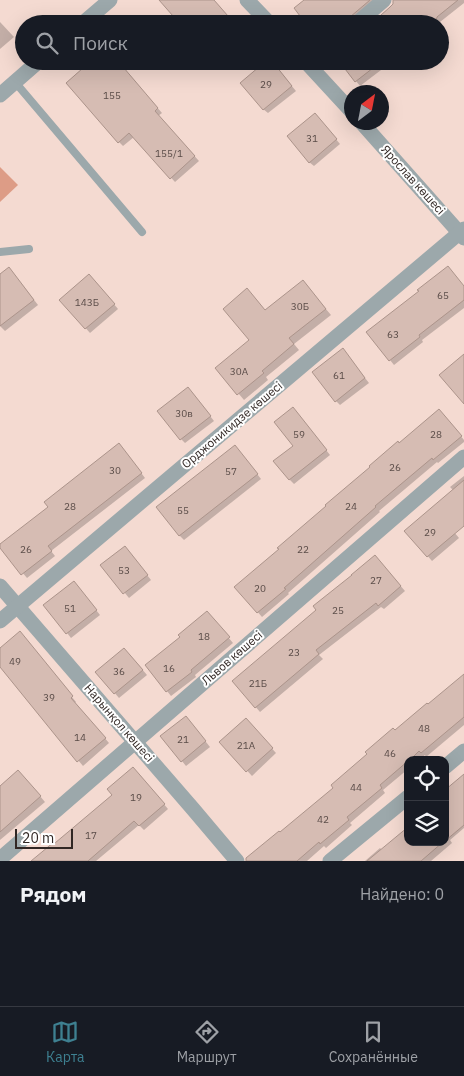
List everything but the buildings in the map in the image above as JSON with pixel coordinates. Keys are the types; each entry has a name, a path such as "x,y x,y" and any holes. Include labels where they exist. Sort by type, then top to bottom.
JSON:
{"street":[{"path":"92,15 110,0"},
{"path":"247,0 261,15"},
{"path":"366,15 384,0"},
{"path":"0,95 28,70"},
{"path":"315,70 344,103"},
{"name":"Ярослав көшесі","path":"367,130 463,233"},
{"name":"Орджоникидзе көшесі","path":"0,621 463,233"},
{"name":"Львов көшесі","path":"0,859 464,457"},
{"name":"Нарынқол көшесі","path":"0,586 237,861"},
{"path":"449,764 464,751"},
{"path":"330,861 404,800"}],"lane":[{"path":"14,82 142,232"},
{"path":"0,252 29,248"}],"shaded area":[{"path":"0,167 18,185 0,202"}]}
